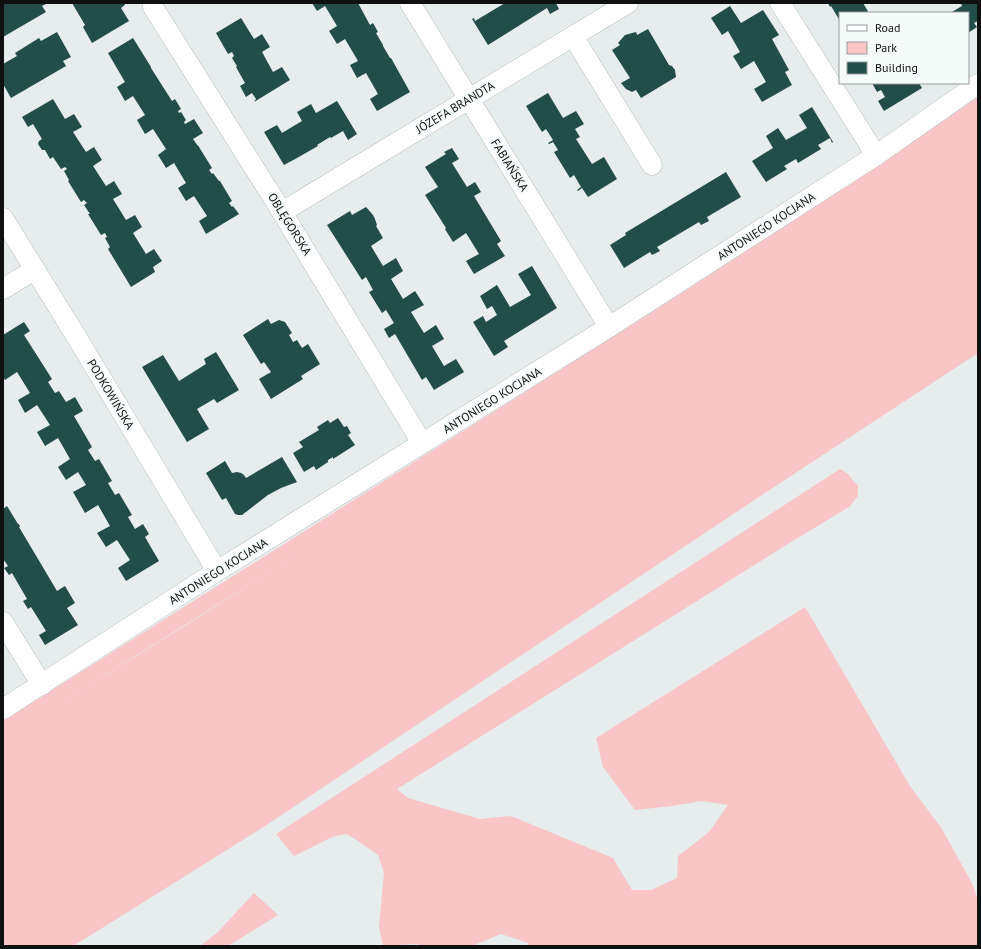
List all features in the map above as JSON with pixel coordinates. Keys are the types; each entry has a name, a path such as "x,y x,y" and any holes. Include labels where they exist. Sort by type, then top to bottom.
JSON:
{"street":[{"name":"FABIAŃSKA","path":"410,3 610,327"},
{"name":"JÓZEFA BRANDTA","path":"282,212 628,3"},
{"path":"780,3 869,144 874,156"},
{"name":"OBLĘGORSKA","path":"153,7 282,212 422,444"},
{"path":"573,36 652,165"},
{"name":"ANTONIEGO KOCJANA","path":"3,709 217,571 610,327 874,156 978,84"},
{"name":"PODKOWIŃSKA","path":"3,218 217,571"},
{"path":"3,289 34,270"},
{"path":"3,622 42,685"}],"green space":[{"path":"978,97 978,353 265,826 83,940 72,946 3,946 3,721 657,309 875,167","holes":["331,533 186,625 40,716"]},
{"path":"840,469 848,474 858,486 858,496 849,507 397,789 408,798 480,819 511,816 613,858 632,890 651,890 677,878 678,856 709,832 728,805 701,801 635,810 603,767 596,738 805,607 910,786 942,829 973,885 978,901 978,946 528,946 528,943 501,934 472,946 419,946 417,944 383,946 379,927 384,873 378,855 346,834 332,837 294,856 276,834"},
{"path":"254,893 278,915 228,946 200,946 218,932"}],"building":[{"path":"3,3 48,3 42,6 46,12 3,37"},
{"path":"72,3 124,3 125,5 121,8 129,21 92,43 83,27 85,25"},
{"path":"312,3 358,3 370,25 373,23 378,32 376,33 410,92 377,111 370,99 378,94 366,73 357,78 350,65 358,61 345,39 337,44 329,31 337,26 325,6 317,11"},
{"path":"505,3 556,3 559,9 550,14 547,8 488,45 472,19 474,18 475,21"},
{"path":"828,3 863,3 868,12 839,12 839,19 831,6 830,7"},
{"path":"961,3 978,3 978,21 974,23 977,27 969,32 969,12 952,12 962,6"},
{"path":"730,6 741,23 763,10 779,35 772,39 789,70 785,72 792,85 762,102 754,89 766,82 754,61 741,69 733,56 740,52 728,31 722,35 711,18"},
{"path":"241,18 254,39 262,34 270,47 262,52 273,72 282,67 290,80 254,102 256,99 252,93 246,97 240,86 245,83 232,58 234,56 232,52 228,54 216,33"},
{"path":"648,29 669,65 675,70 676,77 641,98 636,90 632,92 626,89 621,83 630,78 612,50 620,45 618,43 625,35 636,32 637,35"},
{"path":"57,32 71,57 63,61 66,66 11,98 3,84 3,64 17,56 15,53 39,38 41,41"},
{"path":"133,38 172,101 175,99 181,109 178,111 179,113 181,112 186,120 184,122 185,124 194,119 203,133 193,139 212,168 209,170 220,181 232,201 229,203 239,214 206,234 199,221 207,216 194,196 186,201 178,188 186,183 174,163 166,168 158,155 166,149 153,129 145,134 137,120 145,115 133,96 125,101 117,87 125,82 108,53"},
{"path":"873,84 920,84 922,88 884,111 878,101 885,97 881,90 877,92"},
{"path":"548,93 563,118 576,111 584,124 575,129 580,137 576,139 592,164 604,157 617,179 588,197 582,188 578,191 577,190 581,187 574,175 570,178 554,152 558,150 553,142 548,143 553,140 546,129 542,132 526,106"},
{"path":"53,99 65,119 74,114 82,127 73,132 86,152 94,147 102,160 93,166 106,186 114,181 122,194 113,199 126,220 135,215 142,227 133,233 146,254 154,249 162,261 153,267 155,272 131,287 108,249 110,247 105,238 107,237 105,233 101,235 84,205 87,203 84,200 81,202 68,181 69,180 64,171 67,169 65,167 61,169 53,157 50,159 45,150 42,150 38,144 42,139 33,124 28,127 22,117"},
{"path":"337,101 357,134 348,140 343,131 331,138 330,137 317,145 318,146 284,165 264,132 277,125 282,133 302,121 297,112 311,104 316,113"},
{"path":"812,107 833,142 832,143 830,138 818,145 821,149 798,163 796,159 784,166 787,169 766,182 752,161 773,148 766,136 778,128 786,140 807,128 799,115"},
{"path":"452,148 459,159 452,163 467,187 475,182 481,192 474,196 501,241 497,244 505,256 474,274 466,261 479,254 466,233 453,242 425,195 438,187 425,167 446,154 444,152"},
{"path":"726,172 741,197 707,217 709,221 701,225 699,222 657,247 660,251 652,255 650,252 624,268 610,245 626,235 625,233"},
{"path":"366,207 373,215 377,225 376,226 383,238 371,246 383,266 396,258 403,271 391,279 403,299 415,291 424,305 411,312 424,333 436,325 444,339 432,346 444,366 456,359 464,372 434,390 426,377 422,380 395,334 389,338 384,329 394,323 386,310 382,313 369,292 373,290 366,277 362,280 327,225 350,211 352,215"},
{"path":"532,266 557,308 504,341 508,347 494,356 473,322 483,316 486,322 497,315 492,306 487,309 480,296 497,285 510,307 531,295 518,274"},
{"path":"268,319 271,324 279,320 285,322 292,333 289,335 293,342 297,340 302,348 308,344 320,364 301,376 303,379 271,399 259,379 271,372 264,362 261,364 243,335"},
{"path":"24,322 30,331 24,335 52,379 48,382 55,393 59,391 66,402 75,397 83,411 74,416 92,447 88,450 95,461 99,459 112,481 108,483 115,495 119,493 132,515 128,517 135,529 143,524 149,534 145,537 159,561 126,581 118,568 130,560 117,540 106,547 97,533 110,526 98,505 85,513 73,492 86,485 78,472 66,480 58,467 70,459 58,438 45,446 37,432 50,425 37,405 25,413 18,400 30,393 17,372 5,380 3,377 3,335"},
{"path":"216,352 239,390 217,403 214,399 197,409 209,429 187,442 142,367 163,355 179,381 206,364 204,359"},
{"path":"338,418 344,427 347,426 351,433 348,435 355,445 333,459 333,457 328,460 328,462 316,470 314,466 304,472 293,453 303,447 299,442 319,430 317,427 328,420 330,423"},
{"path":"282,457 297,482 268,495 242,515 235,514 226,498 222,500 206,473 225,461 232,473 241,473 246,478"},
{"path":"7,506 19,524 19,527 57,591 65,586 75,603 67,608 78,625 45,645 39,635 46,631 31,607 28,609 23,601 27,599 12,573 9,575 4,568 8,566 3,559 3,509"}]}
